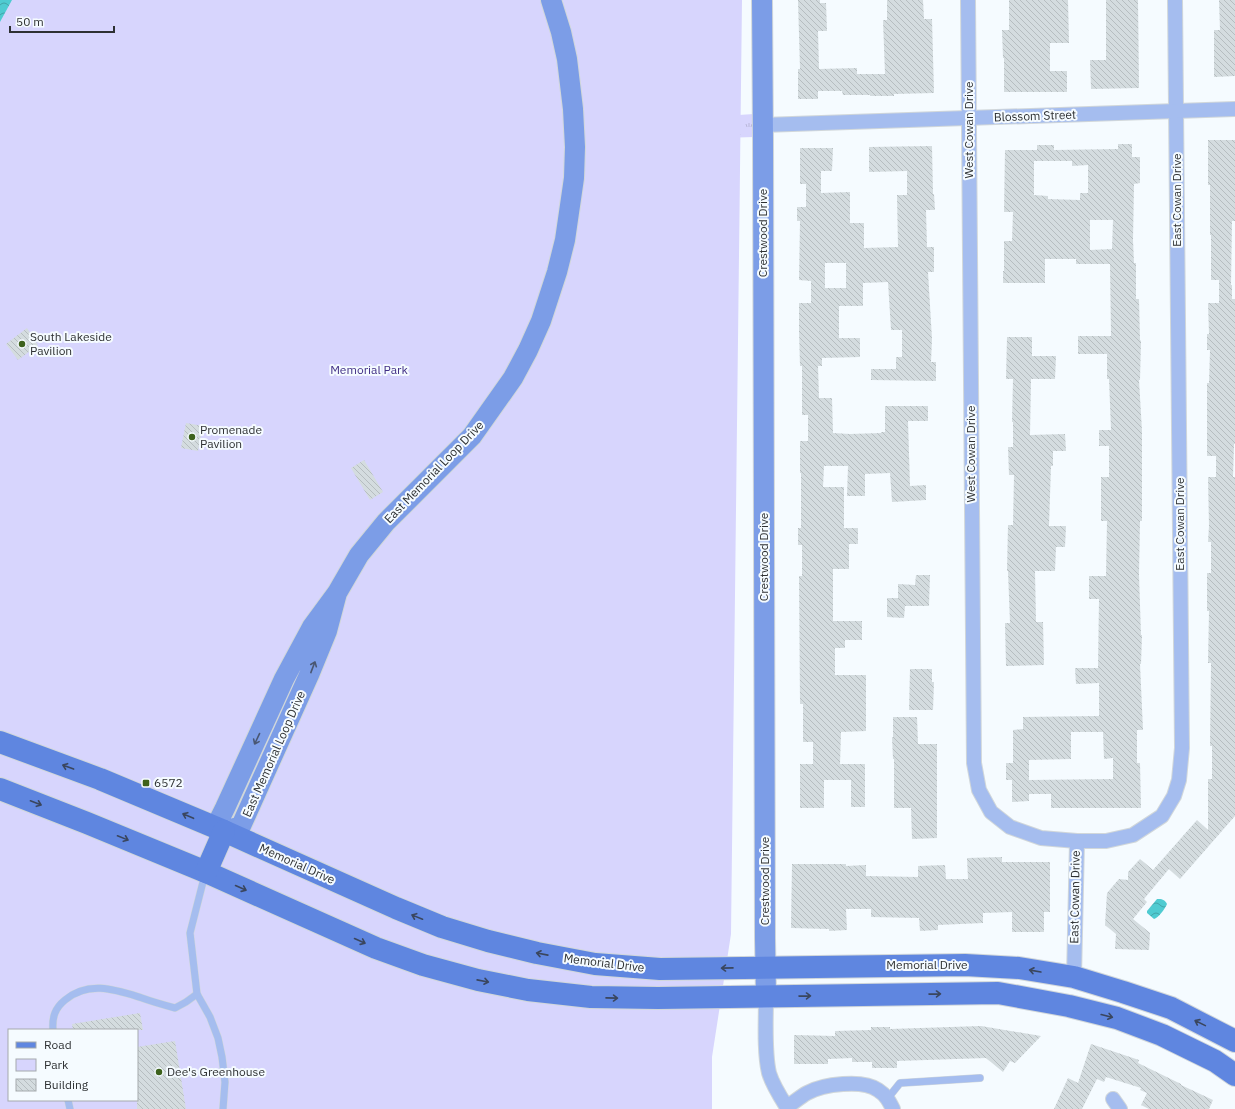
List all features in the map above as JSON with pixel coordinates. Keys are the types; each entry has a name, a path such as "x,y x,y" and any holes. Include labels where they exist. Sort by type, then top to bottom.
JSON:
{"main road":[{"name":"Memorial Drive","path":"0,742 100,779 224,831 442,927 495,943 595,964 660,969 965,965 1019,968 1074,978 1124,992 1171,1008 1232,1039"},
{"path":"0,789 206,872 376,948 423,965 478,980 528,990 590,997 658,998 998,993 1070,1006 1117,1018 1162,1034 1215,1061 1235,1075"},
{"path":"206,872 224,831"},
{"path":"998,993 1018,985 1059,990 1068,985 1074,978"},
{"path":"1215,1061 1232,1039"}],"street":[{"name":"East Memorial Loop Drive","path":"224,831 220,818 284,679 312,627 337,593 359,555 386,522 472,436 513,378 528,350 544,314 558,272 565,240 574,178 575,148 571,90 567,60 561,32 551,0"},
{"name":"Crestwood Drive","path":"762,0 765,938 767,1055 769,1074 787,1108"},
{"name":"West Cowan Drive","path":"968,0 974,763 979,790 992,812 1010,827 1041,838 1077,842"},
{"name":"East Cowan Drive","path":"1074,978 1077,842 1106,841 1132,836 1162,816 1174,796 1179,780 1182,748 1175,0"},
{"name":"Blossom Street","path":"763,125 1235,109"},
{"path":"787,1108 807,1093 826,1086 841,1084 867,1085 877,1089 890,1103"}],"lane":[{"path":"206,872 190,933 197,994 210,1017 218,1038 222,1057 225,1082 223,1109"},
{"path":"53,1029 54,1013 61,1004 70,996 86,989 100,988 116,990 175,1008 197,994"},
{"path":"890,1103 900,1083 980,1078"}],"green space":[{"name":"Memorial Park","path":"0,0 742,0 731,934 712,1057 712,1109 0,1109"},
{"path":"754,114 754,137 723,138 723,116"}],"water":[{"path":"0,0 12,0 0,22"},
{"path":"1157,899 1165,901 1167,904 1161,913 1154,919 1147,913 1147,911"}],"building":[{"path":"798,0 820,0 820,3 826,3 827,31 818,31 819,69 857,68 857,74 885,74 883,20 887,20 887,0 923,0 924,19 932,19 934,93 870,96 843,95 842,91 818,91 818,99 798,99 798,69 800,69"},
{"path":"1009,0 1068,0 1069,43 1050,43 1050,71 1067,71 1067,92 1004,92 1002,30 1009,30"},
{"path":"1106,0 1138,0 1139,88 1091,89 1090,60 1106,60"},
{"path":"1219,0 1235,0 1235,76 1214,77 1214,30 1220,30"},
{"path":"1208,140 1235,140 1235,221 1232,221 1231,285 1232,299 1235,299 1235,444 1233,477 1235,477 1235,816 1180,879 1169,869 1144,899 1147,902 1133,919 1150,933 1149,950 1115,949 1116,934 1105,925 1107,893 1119,879 1128,880 1128,872 1140,859 1153,870 1197,820 1208,830 1208,779 1212,779 1212,746 1210,746 1211,663 1208,663 1209,611 1207,611 1207,573 1211,573 1211,542 1208,542 1208,477 1216,477 1216,456 1207,456 1207,383 1209,383 1210,350 1207,350 1207,334 1209,334 1208,303 1219,303 1219,280 1211,280"},
{"path":"1118,144 1132,144 1132,157 1140,157 1140,183 1134,184 1133,240 1134,263 1136,263 1136,299 1139,299 1141,341 1139,380 1142,431 1142,521 1140,521 1139,575 1142,635 1140,664 1143,730 1137,730 1137,763 1140,763 1141,808 1051,808 1051,794 1029,794 1029,801 1012,802 1012,780 1006,780 1006,763 1013,763 1013,730 1023,729 1023,717 1099,716 1099,683 1076,684 1075,668 1098,668 1099,599 1089,599 1089,576 1106,576 1107,521 1101,521 1101,477 1109,477 1109,446 1099,446 1099,430 1111,430 1109,379 1107,379 1107,354 1078,354 1078,336 1111,336 1110,264 1076,264 1076,259 1045,259 1045,283 1003,283 1004,241 1012,241 1013,212 1004,212 1005,150 1037,150 1037,145 1054,145 1054,150 1118,149","holes":["1034,161 1072,161 1072,166 1088,165 1088,193 1080,193 1080,200 1048,199 1048,196 1034,195","1090,220 1113,220 1112,249 1090,250","1071,732 1103,732 1104,759 1113,758 1113,779 1029,780 1029,760 1071,759"]},
{"path":"932,146 933,194 935,210 926,210 927,247 934,247 934,272 928,272 932,339 931,362 936,362 936,381 871,380 871,369 896,369 896,357 902,357 902,330 891,330 888,282 863,283 863,306 839,306 839,338 860,338 860,357 822,358 822,366 818,366 819,398 832,398 833,433 850,434 885,432 885,406 928,406 928,421 908,421 910,486 926,485 926,500 892,502 890,473 865,474 865,496 847,496 848,466 824,466 823,487 844,487 844,528 858,528 858,544 849,544 849,569 833,569 833,621 862,621 862,640 845,640 845,648 835,648 835,675 866,675 866,731 841,732 840,764 865,764 865,807 851,807 851,780 824,780 824,808 800,808 800,764 813,764 813,742 803,742 803,704 800,704 799,576 802,576 802,545 798,545 798,528 801,528 800,441 808,441 808,415 802,415 802,366 800,366 799,303 811,303 811,281 799,280 800,221 797,221 797,207 806,207 806,184 800,184 800,148 833,148 832,171 821,171 821,193 850,192 850,223 864,223 864,248 898,247 897,195 907,195 907,171 869,172 869,147","holes":["825,263 846,263 846,288 825,288"]},
{"name":"South Lakeside Pavilion","path":"27,328 38,345 18,360 6,344"},
{"path":"1007,337 1032,337 1032,356 1056,356 1055,379 1031,379 1030,435 1065,434 1066,451 1053,451 1049,526 1066,526 1065,547 1056,547 1055,571 1035,571 1036,622 1043,622 1044,665 1006,666 1005,623 1010,623 1007,571 1008,525 1013,525 1014,475 1009,475 1008,447 1013,447 1013,379 1006,379"},
{"name":"Promenade Pavilion","path":"186,423 203,426 198,451 181,448"},
{"path":"364,460 383,492 370,500 351,468"},
{"path":"916,575 930,575 929,606 905,606 904,618 887,617 887,598 898,598 898,584 915,585"},
{"path":"910,669 932,669 932,682 934,682 933,710 909,710"},
{"path":"893,717 917,717 918,744 937,744 937,838 912,839 911,808 894,808 894,759 892,737"},
{"path":"1002,857 1002,862 1050,862 1050,912 1044,912 1044,932 1012,932 1012,912 983,913 983,923 938,925 938,930 920,931 919,918 871,917 871,909 846,909 847,930 829,931 829,929 791,928 792,864 846,864 846,866 866,865 866,876 918,877 918,866 945,865 946,879 968,879 967,858"},
{"path":"140,1013 143,1030 73,1029 72,1024"},
{"path":"981,1026 1041,1036 1015,1063 1010,1061 1003,1072 986,1058 897,1061 897,1068 872,1068 872,1062 852,1062 852,1058 828,1059 828,1064 794,1064 794,1035 835,1036 835,1031 871,1030 871,1027 890,1027 890,1029"},
{"name":"Dee's Greenhouse","path":"175,1041 186,1109 137,1109 138,1047"},
{"path":"1091,1044 1139,1060 1138,1063 1213,1100 1209,1109 1149,1109 1141,1105 1147,1093 1140,1090 1141,1088 1106,1077 1104,1082 1097,1079 1082,1109 1054,1109 1068,1078 1078,1083"}],"place":[{"name":"South Lakeside Pavilion","path":"22,344"},
{"name":"Promenade Pavilion","path":"192,437"},
{"name":"6572","path":"146,783"},
{"name":"Dee's Greenhouse","path":"159,1072"}]}
